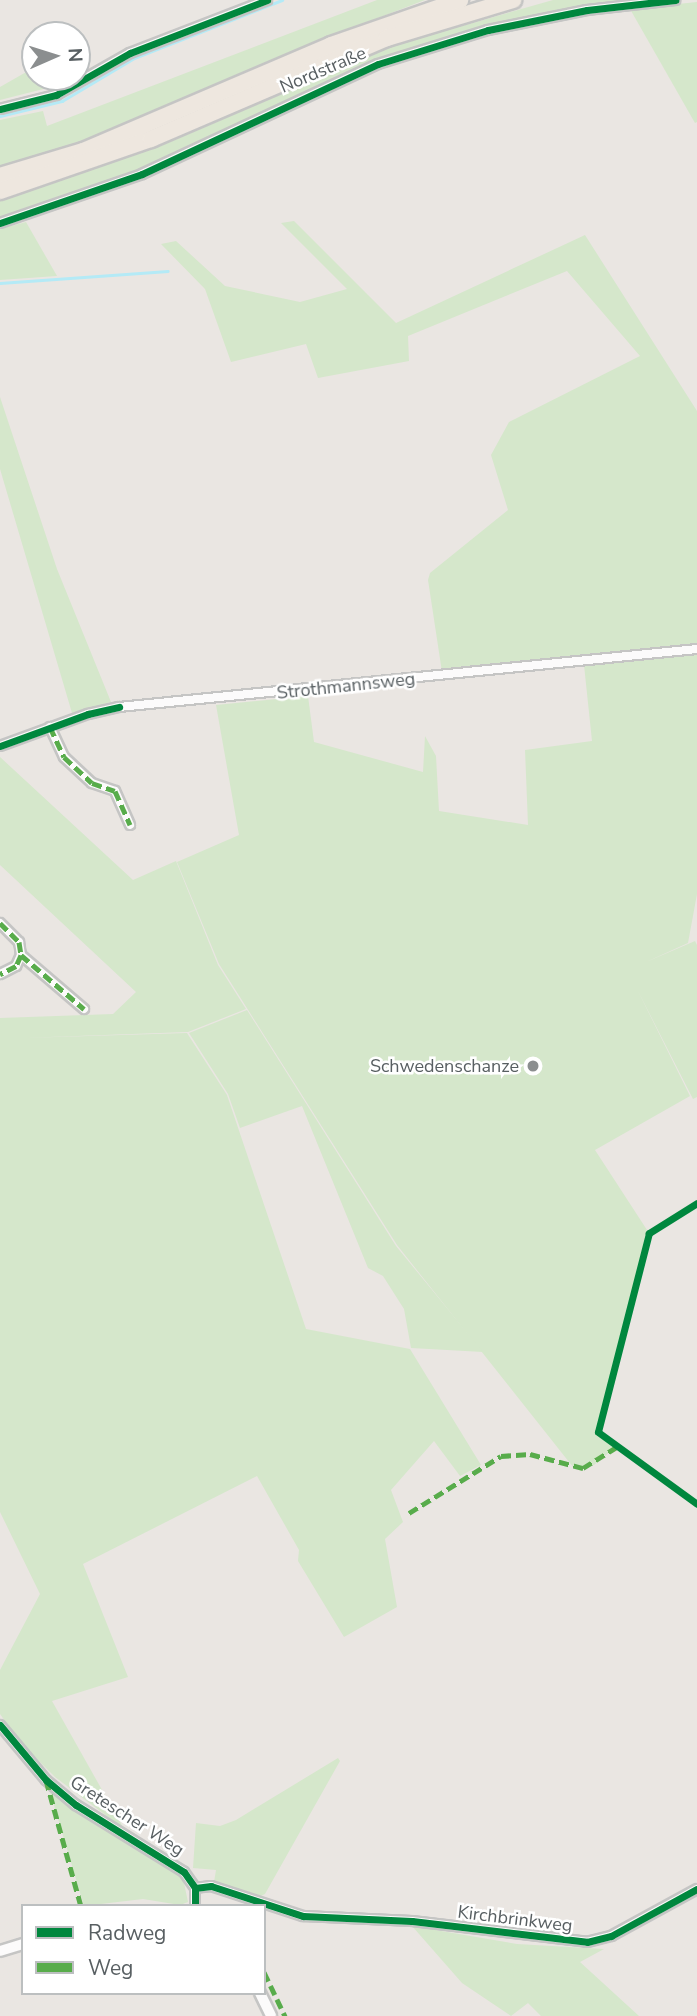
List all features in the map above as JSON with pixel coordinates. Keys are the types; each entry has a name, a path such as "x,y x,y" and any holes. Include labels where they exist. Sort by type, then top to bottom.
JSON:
{"highway":[{"path":"0,176 132,132 331,45 460,0"},
{"path":"0,191 151,139 387,38 513,0"}],"street":[{"path":"0,109 57,95 131,53 267,0"},
{"name":"Nordstraße","path":"0,223 142,174 378,64 488,30 587,10 675,0"},
{"name":"Strothmannsweg","path":"0,746 50,727 119,707 697,649"},
{"path":"50,727 64,757 92,783 115,791 130,825"},
{"path":"0,923 19,942 21,955 16,966 0,974"},
{"path":"21,955 84,1009"},
{"name":"Gretescher Weg","path":"0,1725 56,1788 184,1872 195,1888"},
{"name":"Kirchbrinkweg","path":"195,1888 211,1886 303,1916 412,1921 577,1942 611,1936 697,1889"},
{"path":"195,1888 195,1904"},
{"path":"0,1951 21,1945"},
{"path":"261,1995 271,2016"}],"green space":[{"path":"377,0 425,0 305,46 116,129 0,168 0,120 43,111 47,126"},
{"path":"553,0 643,0 589,7 376,61 142,170 0,219 0,201 149,150 392,46"},
{"path":"697,2 697,122 695,123 630,9"},
{"path":"21,75 21,91 35,91 0,100 0,87"},
{"path":"294,221 396,323 585,235 697,411 697,644 442,672 428,580 430,573 508,510 491,455 509,422 640,356 567,271 408,336 409,361 318,378 306,344 231,362 205,289 161,244 176,241 225,286 300,302 347,289 281,223"},
{"path":"26,222 57,276 0,280 0,229"},
{"path":"0,397 57,569 111,702 72,713 0,469"},
{"path":"697,652 697,894 688,943 646,962 695,941 697,945 697,1097 693,1099 638,991 690,1096 595,1150 649,1233 598,1431 616,1447 594,1465 573,1467 397,1245 219,964 177,862 239,835 216,705 308,696 314,742 423,772 425,736 436,756 439,811 528,825 525,750 592,741 584,665"},
{"path":"0,757 133,880 176,861 218,965 246,1009 188,1032 22,1038 187,1033 227,1095 306,1329 410,1349 481,1465 460,1476 434,1441 391,1490 403,1522 385,1539 397,1607 344,1637 298,1561 299,1550 257,1476 83,1564 128,1677 52,1701 124,1829 55,1777 19,1741 0,1714 0,1670 40,1594 0,1512 0,1018 113,1014 136,992 0,865"},
{"path":"247,1010 396,1246 483,1352 411,1348 404,1309 383,1276 368,1268 302,1106 240,1128 228,1094 189,1033"},
{"path":"338,1758 340,1761 265,1894 256,1898 214,1882 216,1870 193,1868 196,1823 220,1826 236,1820"},
{"path":"50,1792 183,1878 188,1902 174,1904 143,1899 83,1904"},
{"path":"412,1926 517,1944 604,1949 580,1962 639,2016 541,2016 528,2003 511,2016 462,1983"}],"waterway":[{"path":"0,116 62,101 134,58 282,0"},
{"path":"0,283 168,271"}],"marked path":[{"path":"50,727 64,757 92,783 115,791 130,825"},
{"path":"0,923 19,942 21,955 16,966 0,974"},
{"path":"21,955 84,1009"},
{"path":"409,1513 501,1456 530,1454 583,1468 616,1447"},
{"path":"46,1780 80,1904"},
{"path":"266,1976 285,2016"}],"cycle path":[{"path":"0,109 56,95 130,53 267,0"},
{"path":"0,223 142,174 378,64 488,30 587,10 675,0"},
{"path":"0,746 88,714 119,707"},
{"path":"697,1203 649,1233 598,1432 697,1504"},
{"path":"0,1725 46,1780 76,1805 184,1872 195,1888 195,1904"},
{"path":"195,1888 211,1886 303,1916 412,1921 587,1942 611,1936 697,1889"}],"place":[{"name":"Schwedenschanze","path":"533,1066"}]}
